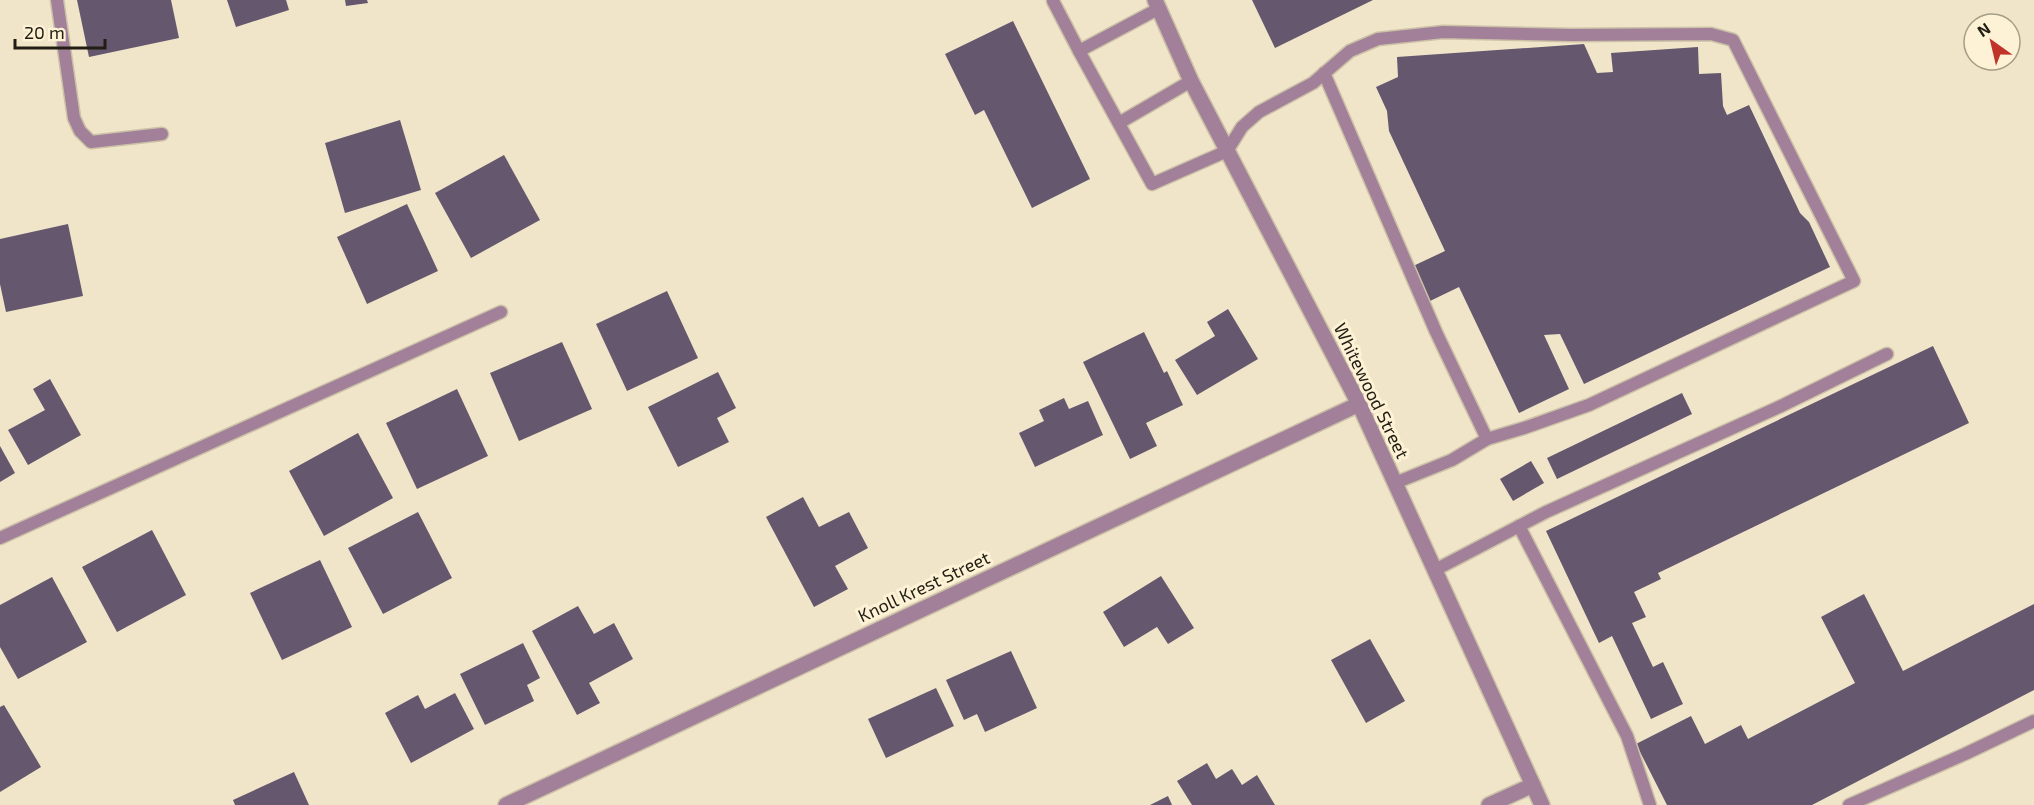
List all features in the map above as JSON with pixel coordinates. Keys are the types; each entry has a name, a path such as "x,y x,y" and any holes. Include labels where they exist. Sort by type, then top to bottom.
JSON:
{"street":[{"name":"Whitewood Street","path":"1156,4 1191,81 1359,404 1542,805"},
{"name":"Knoll Krest Street","path":"506,805 1359,404"},
{"path":"1489,805 1533,784"}],"lane":[{"path":"57,0 74,118 81,131 91,142 162,134"},
{"path":"1053,1 1152,184 1227,151 1242,127 1259,112 1313,83 1350,51 1378,39 1443,32 1571,35 1711,34 1733,40 1854,281 1589,405 1487,439 1452,460 1395,483"},
{"path":"1079,51 1156,4"},
{"path":"1324,73 1436,332 1487,439"},
{"path":"1119,123 1191,81"},
{"path":"0,538 501,312"},
{"path":"1435,570 1546,512 1779,407 1887,354"},
{"path":"1519,526 1627,736 1650,805"},
{"path":"1849,805 2034,721"}],"building":[{"path":"77,0 171,0 179,38 89,57"},
{"path":"227,0 286,0 289,10 236,27"},
{"path":"345,0 367,0 368,3 346,6"},
{"path":"1252,0 1373,0 1275,48"},
{"path":"1013,21 1090,179 1032,208 984,110 975,115 945,54"},
{"path":"1584,44 1597,73 1613,72 1611,53 1698,47 1699,74 1721,73 1723,106 1727,115 1749,105 1800,213 1809,222 1830,267 1584,384 1560,334 1544,335 1569,389 1519,413 1459,287 1428,302 1411,267 1445,251 1389,131 1387,111 1376,87 1398,77 1397,57"},
{"path":"400,120 421,190 345,213 325,143"},
{"path":"504,155 540,220 471,258 435,193"},
{"path":"407,204 438,271 367,304 337,237"},
{"path":"68,224 83,296 6,312 0,284 0,239"},
{"path":"667,291 698,358 627,391 596,324"},
{"path":"1228,309 1258,359 1197,395 1175,360 1215,336 1207,322"},
{"path":"1144,332 1164,373 1167,371 1183,405 1146,423 1157,446 1130,459 1083,362"},
{"path":"562,342 592,409 519,441 490,373"},
{"path":"1933,346 1969,423 1658,573 1661,579 1634,592 1646,617 1632,623 1653,667 1663,662 1683,704 1651,719 1612,636 1599,643 1546,531"},
{"path":"718,372 736,408 717,418 729,442 678,467 648,407"},
{"path":"50,379 81,435 28,465 8,430 45,410 33,389"},
{"path":"457,389 488,456 417,489 386,423"},
{"path":"1682,393 1692,414 1557,479 1547,458"},
{"path":"1064,398 1069,409 1088,401 1103,435 1035,467 1019,433 1044,421 1039,410"},
{"path":"358,433 393,498 324,536 289,471"},
{"path":"0,446 15,473 0,482"},
{"path":"1531,461 1544,483 1513,501 1500,479"},
{"path":"803,497 819,527 849,512 868,548 835,566 848,589 814,607 766,517"},
{"path":"418,512 452,578 383,614 348,548"},
{"path":"152,530 186,595 117,632 82,567"},
{"path":"320,560 352,627 282,660 250,593"},
{"path":"1161,576 1194,628 1168,644 1157,627 1124,647 1103,612"},
{"path":"52,577 87,642 18,679 0,647 0,605"},
{"path":"1864,594 1903,671 2034,604 2034,690 1812,805 1667,805 1636,744 1691,716 1705,744 1741,725 1748,739 1855,683 1821,617"},
{"path":"578,606 594,634 614,623 633,659 589,683 600,703 577,715 532,631"},
{"path":"1370,639 1405,701 1366,723 1331,660"},
{"path":"523,643 540,678 527,685 534,701 485,725 460,674"},
{"path":"1011,651 1037,708 985,732 977,714 964,720 946,680"},
{"path":"936,688 954,726 886,758 868,719"},
{"path":"455,693 474,729 411,763 385,713 418,695 425,709"},
{"path":"4,705 41,767 0,792 0,707"},
{"path":"1207,763 1216,779 1232,769 1242,785 1257,775 1275,805 1192,805 1177,781"},
{"path":"294,772 309,805 235,805 233,800"},
{"path":"1168,796 1172,805 1150,805"}]}
